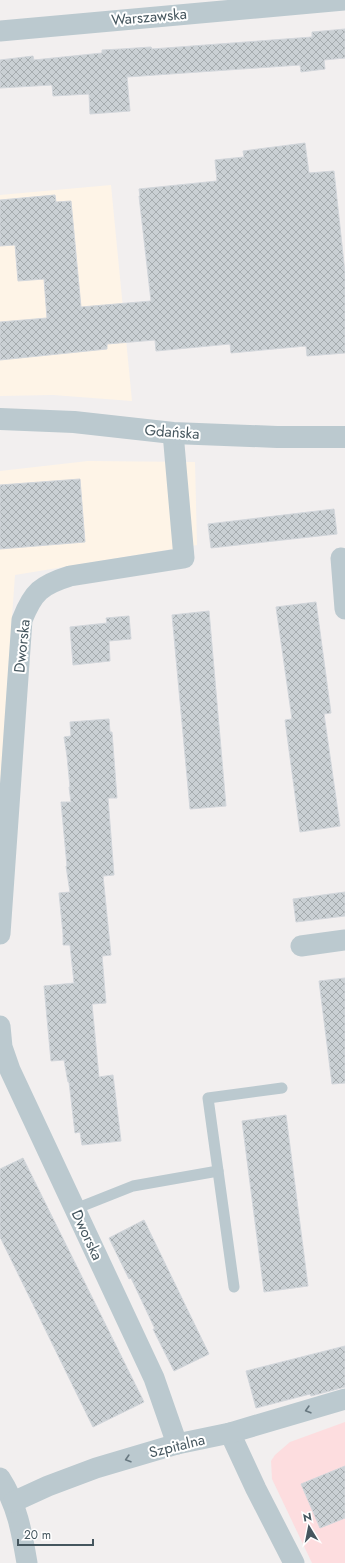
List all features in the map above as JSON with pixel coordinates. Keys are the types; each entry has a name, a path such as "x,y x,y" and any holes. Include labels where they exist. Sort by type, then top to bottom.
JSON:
{"street":[{"name":"Warszawska","path":"0,31 258,4 345,0"},
{"name":"Gdańska","path":"0,419 74,422 173,433 277,437 345,437"},
{"name":"Dworska","path":"0,934 22,620 28,604 39,590 53,581 70,576 184,558 173,433"},
{"path":"341,558 345,609"},
{"path":"301,946 345,940"},
{"name":"Dworska","path":"0,1026 2,1047 10,1070 154,1378 177,1444"},
{"name":"Szpitalna","path":"13,1502 48,1486 90,1470 177,1444 230,1433 345,1399"},
{"path":"230,1433 256,1489 294,1563"},
{"path":"0,1478 13,1502 20,1524 27,1563"}],"lane":[{"path":"234,1286 208,1098 282,1088"},
{"path":"75,1209 133,1186 218,1171"}],"shaded area":[{"path":"111,185 132,401 53,395 0,396 0,195"},
{"path":"88,461 195,462 197,545 15,575 0,787 0,471"},
{"path":"345,1422 345,1563 312,1563 272,1479 271,1461 275,1455 290,1442"}],"building":[{"path":"345,29 345,58 324,60 325,69 301,72 300,65 127,77 130,111 90,114 89,94 53,96 52,85 0,88 0,60 33,56 34,60 102,53 102,50 151,47 152,49 312,37 312,32"},
{"path":"305,143 309,173 334,171 345,273 345,353 307,356 306,346 231,353 230,344 156,351 155,340 107,344 107,349 0,360 0,322 47,318 44,279 18,281 15,245 0,246 0,200 55,195 56,202 71,201 81,307 151,301 139,189 217,181 215,160 244,157 243,151"},
{"path":"80,479 85,542 0,549 0,485"},
{"path":"334,509 337,534 211,548 208,524"},
{"path":"316,602 331,713 324,714 340,826 300,832 285,720 292,719 276,607"},
{"path":"209,611 226,806 190,809 172,615"},
{"path":"129,616 131,639 109,641 110,661 73,665 70,627 107,623 106,618"},
{"path":"109,719 110,732 112,732 117,798 108,798 114,875 103,876 111,955 102,956 106,1003 92,1004 99,1077 113,1075 121,1141 82,1145 80,1132 75,1133 69,1082 64,1060 51,1061 44,986 74,983 70,945 63,945 59,893 70,892 66,866 61,802 71,802 64,737 71,736 70,722"},
{"path":"345,892 345,916 296,922 293,899"},
{"path":"345,978 345,1083 332,1084 319,981"},
{"path":"286,1115 308,1286 264,1292 242,1121"},
{"path":"23,1158 144,1402 93,1427 0,1237 0,1169"},
{"path":"144,1220 209,1354 174,1371 153,1329 155,1329 131,1278 129,1279 109,1238"},
{"path":"345,1346 345,1387 311,1396 310,1394 256,1408 246,1371"},
{"path":"345,1466 345,1518 320,1528 301,1484"}]}
